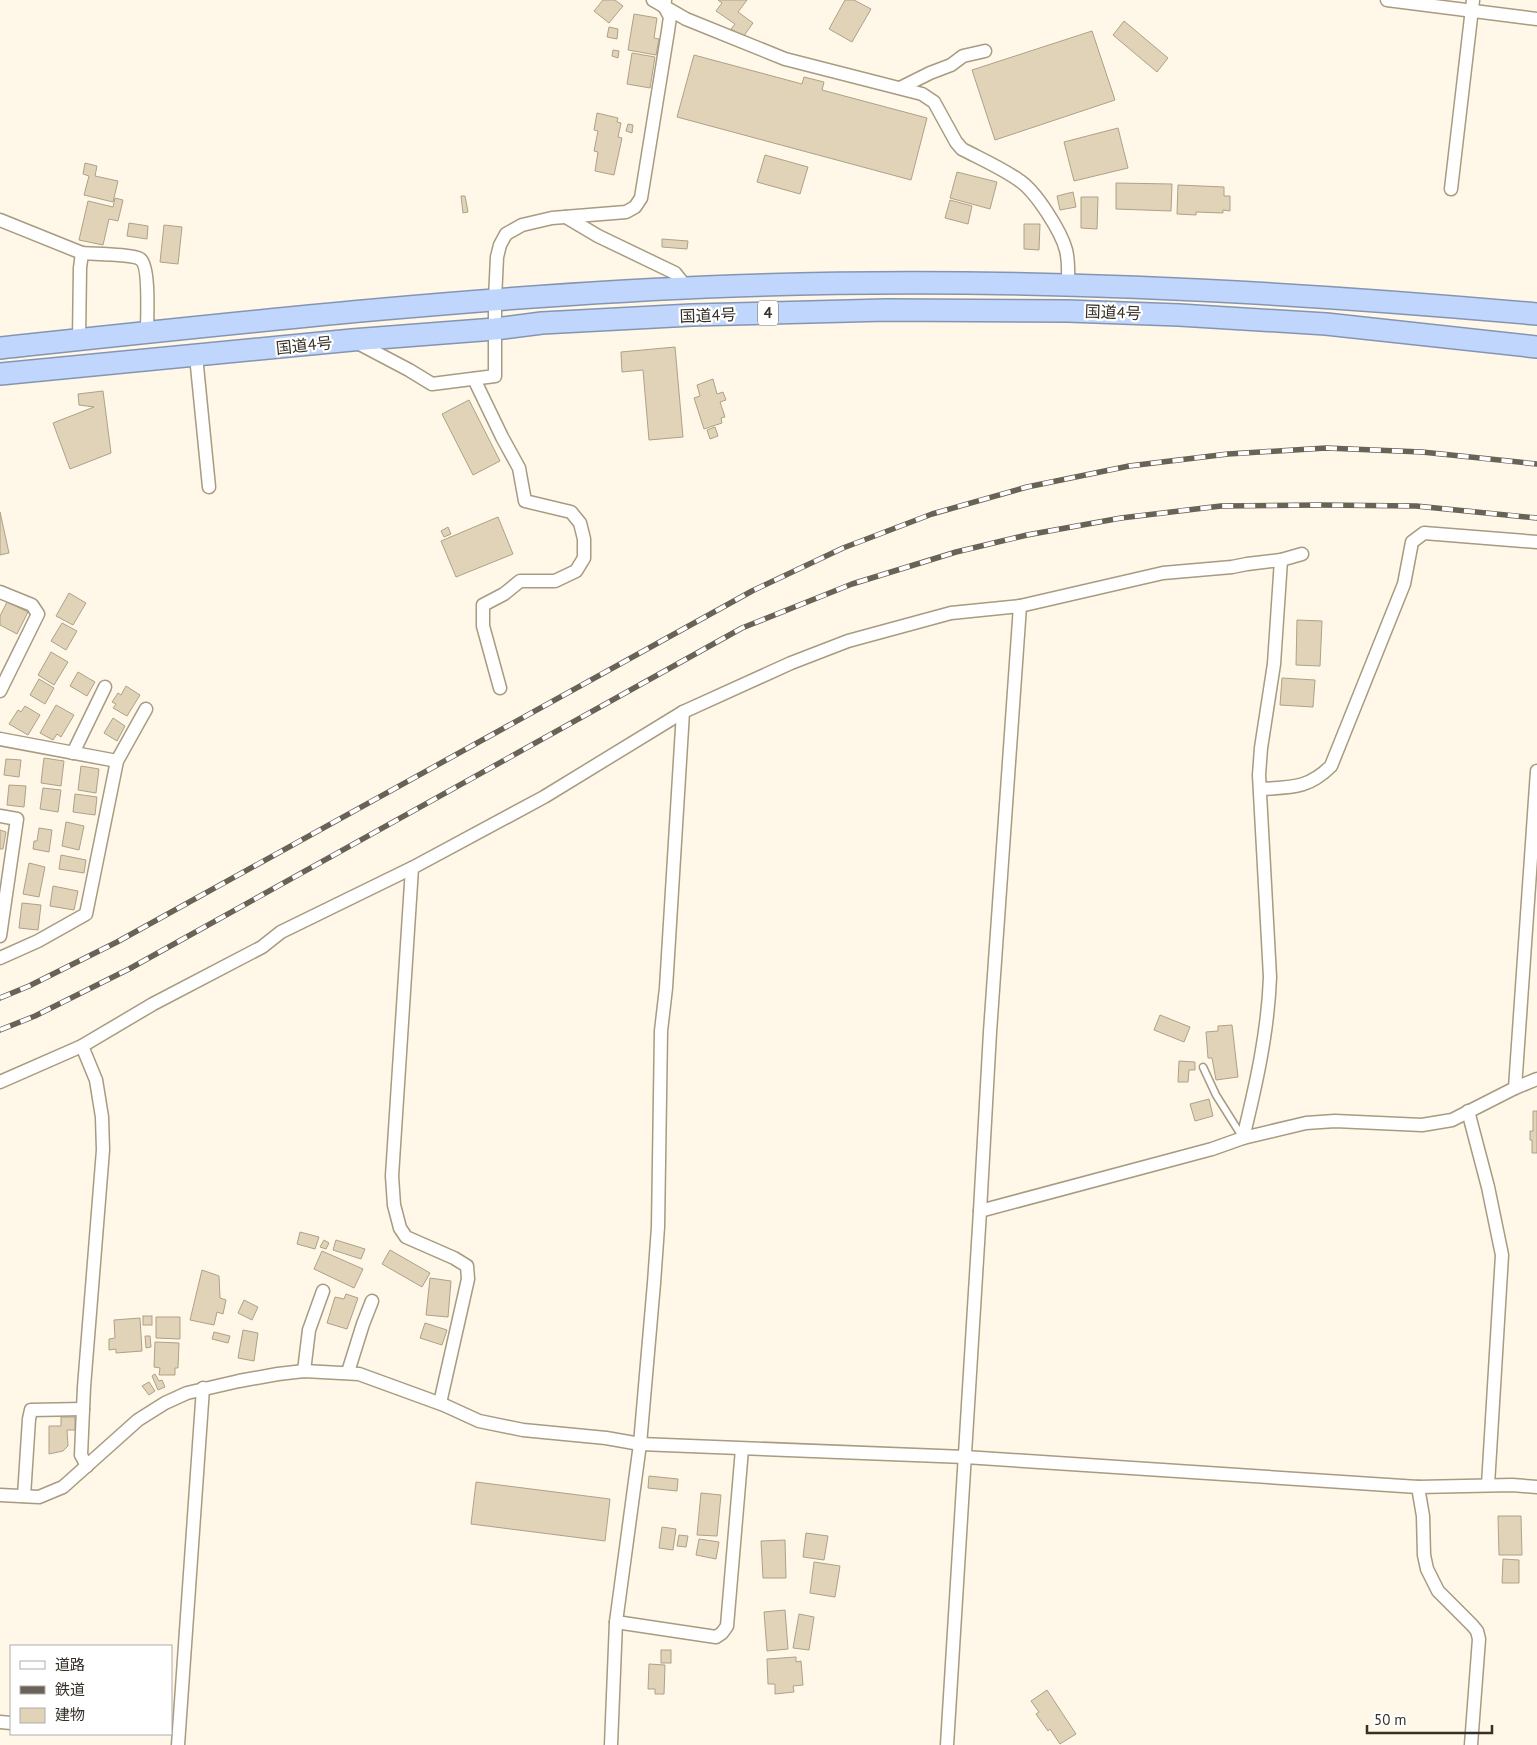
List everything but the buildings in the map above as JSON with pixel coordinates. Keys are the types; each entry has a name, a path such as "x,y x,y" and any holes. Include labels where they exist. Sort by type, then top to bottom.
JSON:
{"highway":[{"name":"国道4号","path":"0,348 344,312 540,295 841,283 1068,285 1326,297 1537,314"},
{"name":"国道4号","path":"0,374 352,340 495,329 542,323 692,315 886,310 1068,311 1188,316 1326,324 1537,347"}],"street":[{"path":"1387,0 1473,6 1537,19"},
{"path":"661,2 686,19 786,58 902,88 922,94 934,102 956,142 962,149 1019,180 1033,192 1066,248 1068,285"},
{"path":"352,340 432,384 495,376 497,257 500,245 506,234 529,223 566,217 626,212 635,206 641,198 670,17 661,2"},
{"path":"1450,190 1473,6"},
{"path":"902,88 930,73 951,65 964,56 985,51"},
{"path":"566,217 598,236 675,273 687,288"},
{"path":"0,220 82,253 140,258 144,263 146,277 147,332"},
{"path":"79,340 79,277 82,253"},
{"path":"196,356 209,487"},
{"path":"474,379 519,468 525,501 571,512 580,523 584,539 584,558 576,571 555,581 520,581 504,594 483,605 483,626 500,688"},
{"path":"1261,789 1305,785 1322,775 1331,766 1404,584 1412,542 1424,533 1537,542"},
{"path":"0,1082 82,1046 153,1004 262,947 281,932 412,868 544,797 683,712 791,663 848,641 951,613 1020,606 1163,573 1232,567 1281,560 1302,554"},
{"path":"1242,1138 1257,1078 1270,986 1259,775 1261,748 1274,664 1281,560"},
{"path":"0,592 32,605 38,614 0,691"},
{"path":"947,1745 990,1032 1020,606"},
{"path":"72,753 105,687"},
{"path":"0,958 38,941 86,914 117,761 146,709"},
{"path":"611,1745 616,1622 640,1444 658,1227 661,1031 666,988 683,712"},
{"path":"0,739 117,761"},
{"path":"1515,1088 1537,771"},
{"path":"0,816 17,819 0,936"},
{"path":"412,868 392,1176 394,1205 400,1228 406,1238 454,1258 467,1266 468,1279 440,1403"},
{"path":"82,1046 96,1080 102,1117 103,1150 83,1409 81,1455 87,1466"},
{"path":"980,1211 1212,1149 1242,1138 1306,1123 1322,1121 1422,1125 1452,1120 1537,1079"},
{"path":"1468,1111 1488,1187 1502,1255 1488,1485"},
{"path":"304,1371 309,1330 322,1291"},
{"path":"348,1372 372,1301"},
{"path":"0,1495 38,1497 63,1487 138,1420 165,1403 203,1388 304,1371 348,1372 377,1379 440,1403 479,1422 523,1430 606,1438 640,1444 965,1457 1418,1487 1537,1486"},
{"path":"176,1736 203,1388"},
{"path":"24,1496 28,1419 31,1410 83,1409"},
{"path":"616,1622 716,1636 727,1626 742,1448"},
{"path":"1418,1487 1423,1516 1424,1555 1427,1569 1438,1591 1472,1625 1480,1639 1471,1745"}],"lane":[{"path":"1203,1067 1216,1095 1242,1138"}],"railway":[{"path":"0,998 29,986 117,942 752,591 843,548 932,514 1027,487 1129,466 1228,454 1326,448 1422,452 1537,464"},
{"path":"0,1030 35,1016 129,969 742,628 852,584 956,552 1027,535 1121,518 1221,506 1416,506 1537,518"}]}
